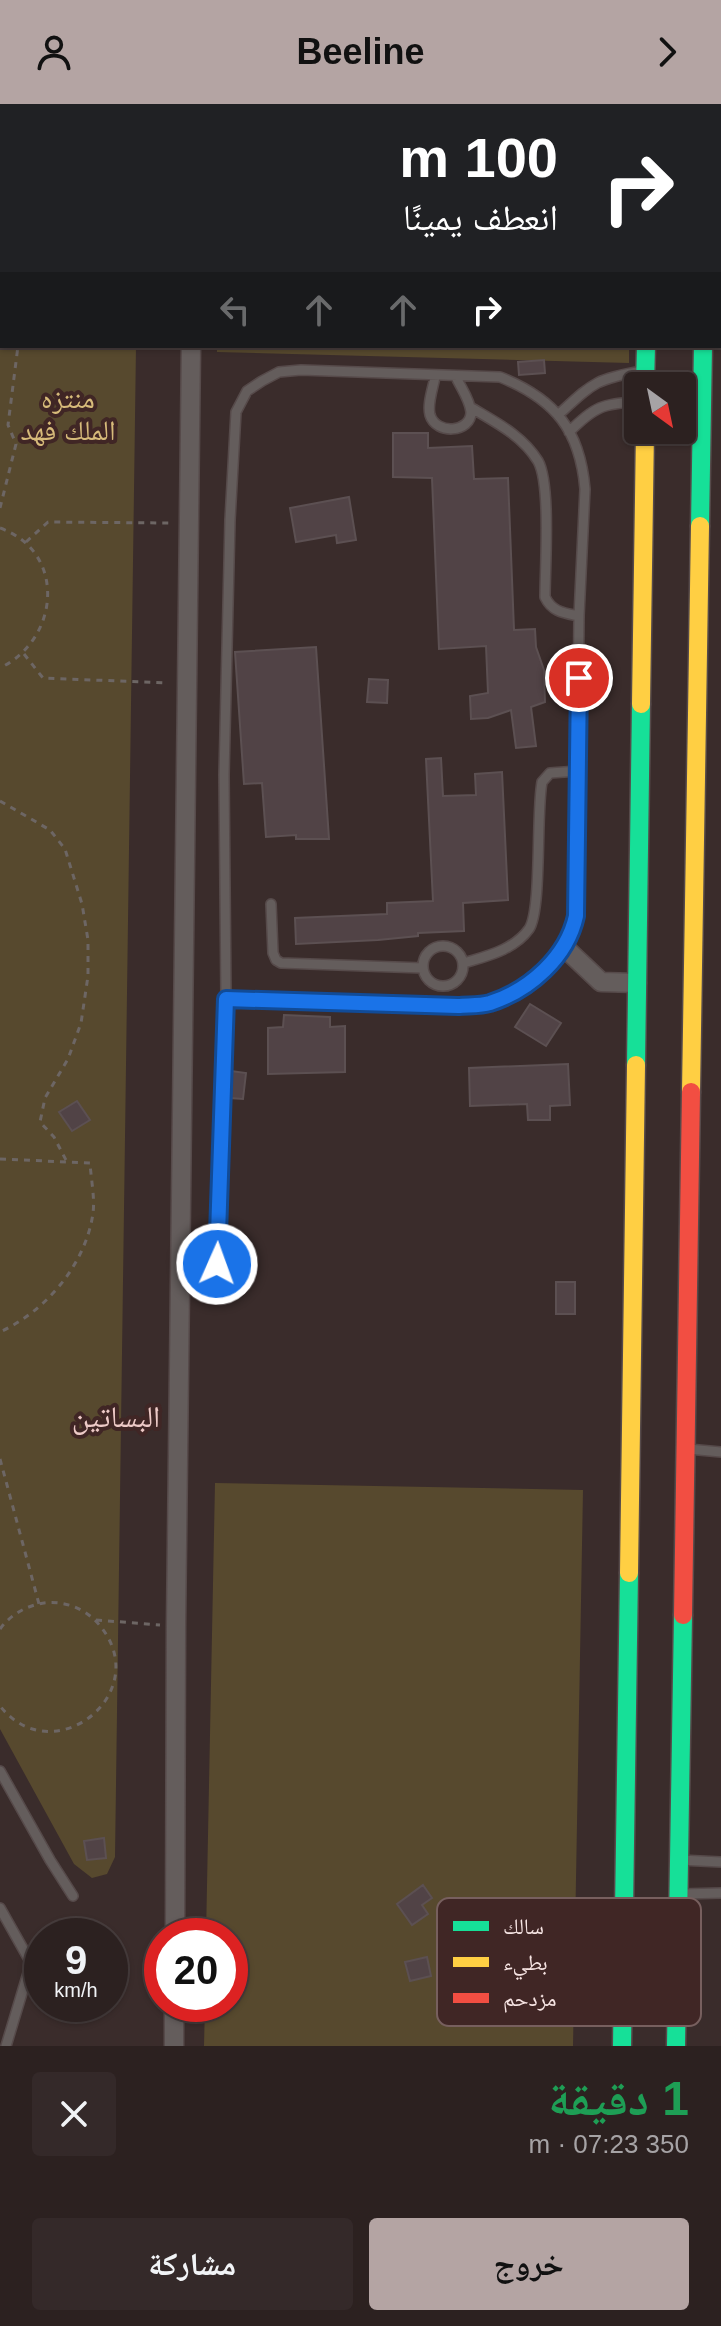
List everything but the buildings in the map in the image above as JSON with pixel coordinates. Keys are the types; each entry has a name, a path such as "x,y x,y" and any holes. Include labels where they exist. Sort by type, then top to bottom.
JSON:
{"street":[{"path":"175,1918 191,348"},
{"path":"645,372 646,348"},
{"path":"678,1898 703,348"},
{"path":"624,1898 645,444"},
{"path":"565,948 601,982 637,983"},
{"path":"174,2022 174,2046"},
{"path":"622,2026 622,2046"},
{"path":"676,2026 676,2046"}],"lane":[{"path":"217,1264 226,999 224,775 230,520 236,412 247,391 279,372 301,370 500,377 537,396 558,415 580,450 585,489 579,616 576,916 572,934 565,948 543,971 519,989 489,1003 458,1006 226,999"},
{"path":"435,377 429,410 436,425 450,430 467,423 471,417 470,407 456,377"},
{"path":"558,415 594,383 606,377 624,377"},
{"path":"569,432 590,411 610,402 624,402"},
{"path":"470,407 520,439 538,462 544,486 545,597 557,611 579,616"},
{"path":"464,963 498,953 530,928 535,908 542,782 550,773 578,771"},
{"path":"271,904 273,953 281,963 423,968"},
{"path":"436,946 454,948 461,954 464,963 458,980 442,986 426,977 423,968 424,960 436,946"},
{"path":"685,1448 721,1452"},
{"path":"0,1771 73,1896"},
{"path":"679,1860 721,1862"},
{"path":"678,1894 721,1893"},
{"path":"0,1908 31,1963 6,2046"}],"path":[{"path":"0,508 16,444 8,425 18,348"},
{"path":"25,543 48,522 191,523"},
{"path":"0,528 25,543 40,562 48,586 47,610 40,634 24,654 0,668"},
{"path":"24,654 43,678 188,684"},
{"path":"0,801 50,830 65,849 82,904 88,940 88,976 81,1023 68,1059 45,1098 40,1122 54,1137 67,1162"},
{"path":"0,1159 90,1163 94,1210 88,1237 72,1269 36,1311 0,1332"},
{"path":"0,1459 39,1604"},
{"path":"0,1629 20,1611 39,1604 59,1603 79,1608 95,1620 108,1636 115,1654 115,1675 110,1694 98,1711 82,1723 63,1730 43,1731 24,1726 0,1706"},
{"path":"95,1620 176,1626"}],"green space":[{"name":"منتزه الملك فهد","path":"0,348 136,348 115,1857 107,1874 92,1878 74,1864 0,1729"},
{"path":"217,348 629,348 629,363 217,352"},
{"path":"215,1483 583,1490 576,1898 437,1898 437,2026 573,2026 573,2046 204,2046 205,2022 248,2022 248,1918 206,1918"}],"traffic: fast":[{"path":"645,372 646,348"},
{"path":"700,526 703,348"},
{"path":"636,1065 641,704"},
{"path":"624,1898 629,1573"},
{"path":"678,1898 683,1615"},
{"path":"622,2026 622,2046"},
{"path":"676,2026 676,2046"}],"traffic: slow":[{"path":"641,704 645,444"},
{"path":"691,1092 700,526"},
{"path":"629,1573 636,1065"}],"traffic: jam":[{"path":"683,1615 691,1092"}],"district":[{"name":"البساتين","path":"116,1416"}],"route":[{"path":"217,1264 226,999 458,1006 489,1003 519,989 543,971 565,948 576,916 579,678"}]}
